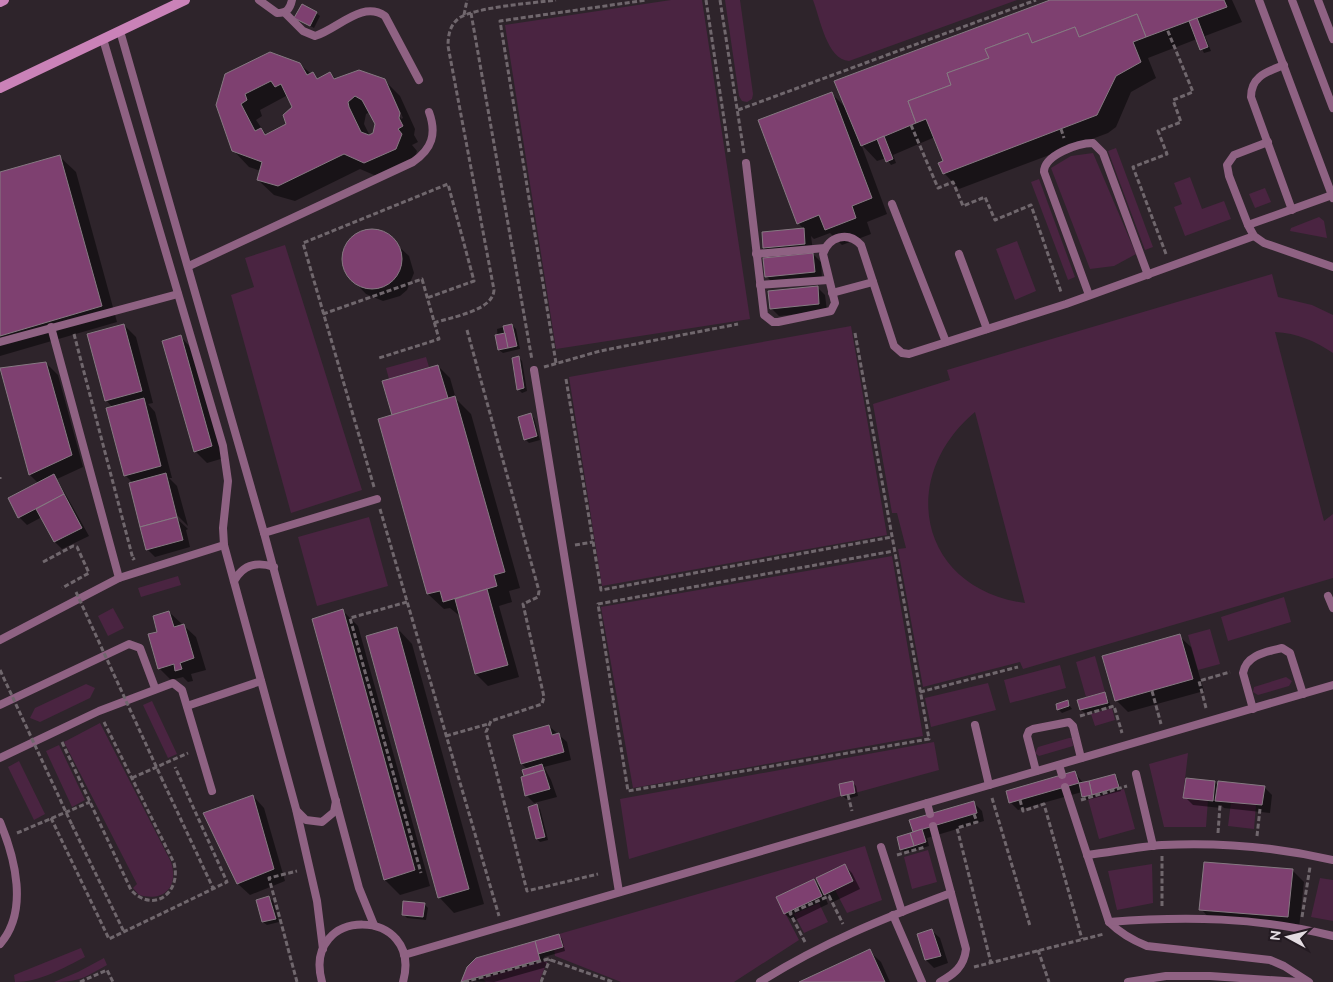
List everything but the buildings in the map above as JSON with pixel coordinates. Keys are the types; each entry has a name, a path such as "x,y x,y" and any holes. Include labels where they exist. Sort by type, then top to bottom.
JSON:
{"main road":[{"path":"0,2 4,0"},
{"path":"0,88 120,31 165,5 185,0"}],"lane":[{"path":"260,0 278,13 284,13 290,8 292,0"},
{"path":"1248,225 1333,196 1259,0"},
{"path":"1292,0 1333,108"},
{"path":"1318,0 1333,39"},
{"path":"284,13 303,31 315,36 362,12 378,12 385,16 419,80"},
{"path":"120,31 189,266 274,568 359,888 374,925"},
{"path":"103,39 226,464 227,499 222,528 224,545 296,809 316,901 323,949 320,961 322,982"},
{"path":"1284,65 1259,76 1251,89 1251,97 1292,210"},
{"path":"189,266 413,162 425,154 432,141 434,126 429,112"},
{"path":"1268,142 1234,155 1228,164 1227,170 1248,225 1254,236 1264,243 1333,266"},
{"path":"1089,296 1044,172 1046,163 1052,156 1083,144 1093,143 1103,153 1148,275"},
{"path":"746,163 764,315 772,322 829,313 835,306 823,261 825,248 834,239 840,237 852,238 861,245 894,346 897,350 909,354 1089,296 1254,236"},
{"path":"892,204 946,342"},
{"path":"756,254 825,248"},
{"path":"959,254 987,329"},
{"path":"760,285 828,280"},
{"path":"832,293 873,282"},
{"path":"0,342 178,294"},
{"path":"51,327 119,578"},
{"path":"534,370 619,892"},
{"path":"264,533 377,499"},
{"path":"0,640 119,578 224,545"},
{"path":"234,581 246,567 255,564 274,568"},
{"path":"1328,596 1333,608"},
{"path":"0,705 129,644 140,648 155,688"},
{"path":"1253,708 1243,673 1244,668 1251,658 1277,649 1287,650 1292,658 1303,694"},
{"path":"187,706 261,681"},
{"path":"0,758 99,711 169,683 177,684 182,690 212,791"},
{"path":"404,956 1333,686"},
{"path":"1036,771 1027,736 1029,731 1066,721 1073,726 1081,758"},
{"path":"974,725 988,785"},
{"path":"1058,765 1062,775"},
{"path":"1136,774 1157,846"},
{"path":"1065,787 1109,922 1117,930 1132,941 1147,946 1270,960 1284,966 1309,982"},
{"path":"296,809 306,820 322,822 334,812 336,797"},
{"path":"927,803 930,814"},
{"path":"0,822 6,838 17,888 12,921 5,939 0,944"},
{"path":"932,826 966,949 965,958 957,972 940,982"},
{"path":"1087,855 1157,846 1217,844 1256,846 1333,860"},
{"path":"881,847 902,912"},
{"path":"760,982 810,952 848,934 951,893"},
{"path":"893,915 922,982"},
{"path":"1109,922 1163,918 1239,919 1300,928 1333,936"},
{"path":"323,949 338,930 362,923 374,925 393,936 404,956 408,982"},
{"path":"403,982 406,968"},
{"path":"1128,982 1166,976 1184,976 1299,982"}],"path":[{"path":"464,15 468,0"},
{"path":"434,323 486,306 494,295 448,46 449,31 464,15 556,0"},
{"path":"556,364 500,21 647,0"},
{"path":"706,0 729,152"},
{"path":"720,0 746,163"},
{"path":"738,110 1036,0"},
{"path":"471,13 534,370 600,351 738,324"},
{"path":"1162,244 1134,167 1167,154 1158,131 1181,122 1173,100 1193,92 1167,29"},
{"path":"911,125 938,188 953,182 963,206 985,196 995,220 1031,205 1058,284"},
{"path":"427,298 474,281 448,184 303,243 502,926"},
{"path":"323,314 422,280 439,339 379,358"},
{"path":"71,322 134,559 142,556"},
{"path":"446,736 488,724 536,706 544,701 544,691 523,604 538,597 540,594 467,330"},
{"path":"855,333 929,738 628,791 598,604 894,551"},
{"path":"566,379 601,590 892,536"},
{"path":"43,562 73,546 78,548 89,573 62,588"},
{"path":"76,592 213,888"},
{"path":"407,602 350,618 421,873"},
{"path":"920,692 1018,667"},
{"path":"1210,721 1199,681 1244,668"},
{"path":"0,670 124,932"},
{"path":"1152,691 1164,734"},
{"path":"1066,721 1114,706 1126,746"},
{"path":"56,730 131,890 145,900 162,898 174,887 176,871 99,711"},
{"path":"488,724 486,732 525,888 534,891 598,874"},
{"path":"132,778 199,748"},
{"path":"51,818 109,939 227,882 175,767"},
{"path":"1070,803 1138,783"},
{"path":"988,785 1030,926"},
{"path":"1020,800 1023,811 1044,804 1082,939"},
{"path":"6,838 90,802"},
{"path":"1217,844 1220,805"},
{"path":"1256,846 1260,809"},
{"path":"974,814 977,822 958,828 991,963"},
{"path":"885,858 938,843"},
{"path":"1157,846 1163,918"},
{"path":"1300,928 1312,855"},
{"path":"297,982 269,878 309,868"},
{"path":"810,952 790,913 829,896 848,934"},
{"path":"957,972 1117,930"},
{"path":"1038,950 1049,982"},
{"path":"541,982 550,959"},
{"path":"464,982 550,959 613,982"},
{"path":"80,982 107,970 113,982"},
{"path":"479,978 483,982"}],"shaded area":[{"path":"671,0 702,0 750,319 556,349 505,25"},
{"path":"725,0 740,0 753,94 752,99 747,102 742,101 739,96"},
{"path":"813,0 1017,0 849,61 841,59 830,46 825,37"},
{"path":"1116,148 1153,247 1145,250 1108,151"},
{"path":"1093,153 1136,254 1114,266 1090,269 1051,168 1071,156"},
{"path":"1190,177 1202,209 1224,201 1231,219 1185,236 1174,207 1182,204 1174,183"},
{"path":"1039,179 1075,277 1068,280 1031,182"},
{"path":"1265,188 1271,202 1255,208 1249,194"},
{"path":"1319,217 1324,221 1327,238 1290,231 1291,228"},
{"path":"1017,241 1036,291 1015,300 996,249"},
{"path":"285,245 362,490 291,513 231,295 254,287 245,258"},
{"path":"1272,274 1278,297 1312,305 1333,315 1333,353 1305,338 1275,332 1324,521 1333,514 1333,578 1023,669 1020,662 923,687 898,549 906,548 897,513 892,513 873,404 950,380 947,370","holes":["975,412 1025,603 989,593 962,577 942,554 931,527 928,498 935,468 950,439"]},
{"path":"851,326 887,535 602,586 569,377"},
{"path":"426,357 429,367 389,379 386,368"},
{"path":"369,517 388,586 317,606 298,537"},
{"path":"892,556 923,736 633,788 601,607"},
{"path":"178,576 181,585 141,597 138,588"},
{"path":"1284,597 1291,622 1228,641 1221,617"},
{"path":"113,608 124,628 108,636 98,616"},
{"path":"1210,629 1220,664 1198,670 1188,635"},
{"path":"1095,656 1105,692 1086,697 1076,662"},
{"path":"1060,665 1066,688 1010,703 1004,680"},
{"path":"1286,677 1292,681 1289,686 1258,695 1253,692 1254,687"},
{"path":"988,683 996,710 931,727 925,698"},
{"path":"86,684 95,688 90,698 40,722 30,718 35,708"},
{"path":"152,701 177,754 168,758 143,705"},
{"path":"1112,708 1115,720 1095,726 1091,714"},
{"path":"100,723 171,862 173,879 167,891 162,894 148,897 139,895 133,888 137,884 64,742"},
{"path":"1072,738 1073,746 1039,756 1035,753 1038,747"},
{"path":"934,742 939,770 855,793 852,781 839,784 841,796 629,859 620,799"},
{"path":"59,745 85,800 72,807 46,751"},
{"path":"1188,753 1183,797 1208,800 1206,827 1164,827 1149,764"},
{"path":"19,761 45,814 34,820 8,767"},
{"path":"1124,789 1135,829 1099,839 1088,799"},
{"path":"1231,802 1256,805 1254,829 1228,826"},
{"path":"865,846 882,900 847,913 835,890 853,881 845,864 777,897 799,940 734,982 621,982 555,956 554,949 563,947 559,934"},
{"path":"928,850 937,882 912,889 904,857"},
{"path":"1152,864 1153,903 1117,910 1108,871"},
{"path":"1320,878 1333,880 1333,921 1311,917"},
{"path":"819,903 828,922 804,933 794,914"},
{"path":"81,948 85,957 60,970 33,980 15,982 14,975"},
{"path":"104,958 107,965 87,976 76,980 54,982 78,972"},
{"path":"544,961 547,962 539,982 486,982 482,978"}]}
